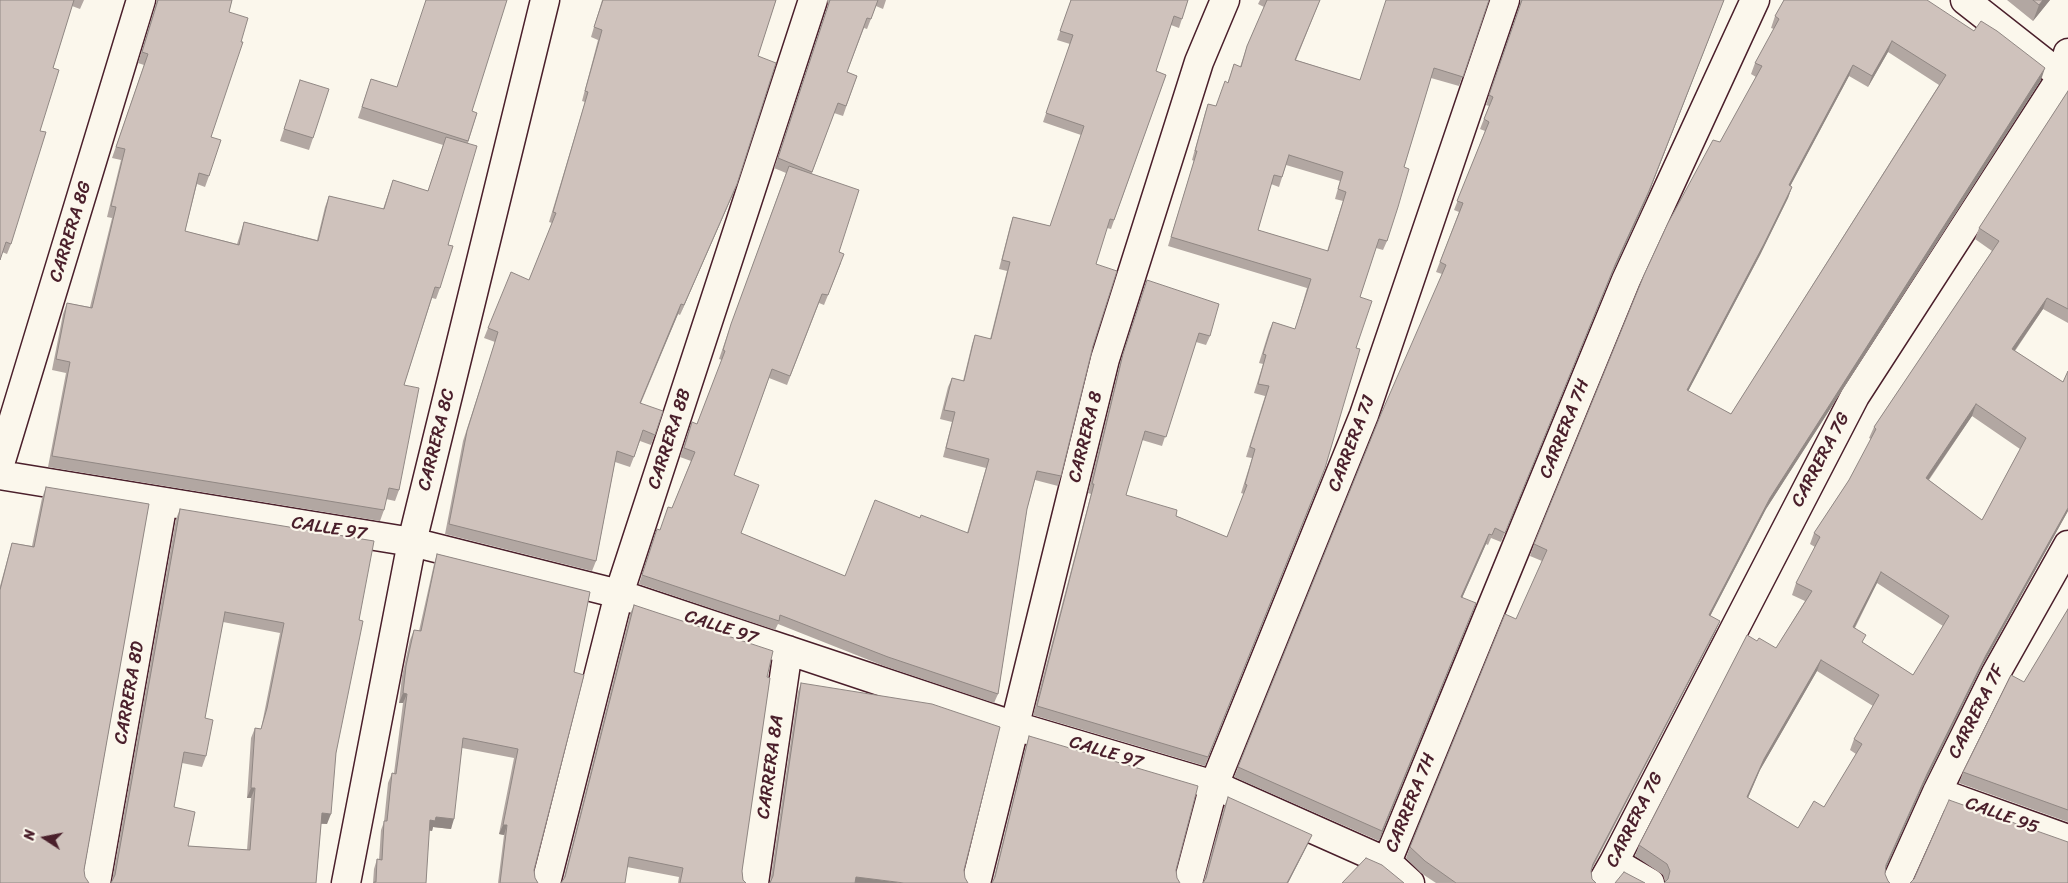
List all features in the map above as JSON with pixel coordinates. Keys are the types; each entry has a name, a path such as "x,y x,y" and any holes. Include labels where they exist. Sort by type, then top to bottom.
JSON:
{"street":[{"name":"CARRERA 8G","path":"0,464 141,0"},
{"name":"CARRERA 8C","path":"346,883 412,542 545,0"},
{"name":"CARRERA 8B","path":"546,883 619,594 813,0"},
{"name":"CARRERA 8","path":"976,883 1105,359 1199,62 1225,0"},
{"name":"CARRERA 7J","path":"1188,883 1214,785 1364,416 1505,0"},
{"name":"CARRERA 7H","path":"1387,862 1626,280 1755,0"},
{"path":"1965,0 2066,70"},
{"name":"CARRERA 7G","path":"1608,873 1855,396 2066,70"},
{"name":"CALLE 97","path":"0,475 412,542 619,594 1015,726 1214,785 1387,862 1410,883"},
{"name":"CARRERA 8D","path":"96,883 164,502"},
{"name":"CARRERA 7F","path":"1896,883 1937,792 1996,674 2068,545"},
{"name":"CARRERA 8A","path":"754,883 788,650"},
{"name":"CALLE 95","path":"1937,792 2068,839"},
{"path":"1608,873 1650,883"}],"building":[{"path":"0,0 74,0 53,68 59,70 40,131 46,132 11,244 6,242 0,260"},
{"path":"158,0 232,0 229,12 248,18 241,42 243,42 211,137 221,140 209,176 199,173 185,231 239,245 244,222 318,241 329,196 384,209 393,180 428,191 446,137 477,146 448,245 453,246 440,288 435,287 404,385 419,388 399,490 389,488 384,510 52,456 70,362 56,359 67,303 92,308 116,207 111,206 125,149 116,147 148,54 142,52"},
{"path":"426,0 507,0 472,111 477,113 468,141 362,107 371,79 397,87"},
{"path":"603,0 776,0 758,56 776,63 737,184 684,305 681,304 640,403 663,411 655,435 643,430 634,457 617,451 596,561 449,524 467,431 498,332 488,328 511,272 529,280 556,213 553,212 588,92 585,91 602,30 594,27"},
{"path":"830,0 878,0 871,19 867,18 847,72 857,76 846,106 838,103 812,172 778,158"},
{"path":"1071,0 1188,0 1182,19 1174,16 1156,71 1166,75 1114,220 1110,219 1096,264 1117,271 1093,346 1061,476 1037,471 1027,509 998,694 888,657 780,615 779,621 642,575 657,529 660,530 668,507 672,508 695,452 684,448 692,422 697,424 725,351 723,350 731,324 789,166 859,190 839,252 844,254 828,295 822,294 790,376 772,369 734,475 759,485 741,533 845,576 875,500 920,518 921,515 968,533 989,459 946,448 955,412 944,410 952,378 964,381 975,335 991,339 1010,262 1002,260 1013,217 1050,226 1084,126 1046,113 1073,35 1060,31"},
{"path":"1267,0 1320,0 1295,60 1360,80 1386,0 1489,0 1463,77 1434,68 1404,167 1409,169 1398,207 1387,241 1379,239 1360,297 1372,301 1356,348 1360,349 1325,468 1208,757 1037,706 1094,484 1092,484 1123,354 1147,280 1219,304 1210,336 1199,333 1166,437 1145,431 1126,495 1177,510 1176,516 1227,537 1247,485 1245,484 1255,449 1250,447 1269,386 1258,384 1266,355 1263,354 1273,322 1295,329 1311,279 1171,237 1197,151 1195,151 1208,104 1216,106 1225,81 1228,83 1234,64 1241,67 1247,46","holes":["1289,155 1343,172 1338,189 1346,192 1328,251 1258,230 1274,175 1282,177"]},
{"path":"1522,0 1724,0 1649,191 1615,265 1505,533 1495,528 1492,535 1489,534 1461,597 1476,603 1382,831 1238,767 1381,414 1446,265 1440,262 1463,203 1457,201 1489,122 1484,119 1493,97 1489,95"},
{"path":"1784,0 1927,0 1974,31 1981,21 2045,68 1770,498 1709,615 1720,621 1593,864 1591,871 1592,879 1596,883 1456,883 1425,861 1410,847 1505,614 1516,619 1547,550 1534,544 1644,275 1668,223 1713,140 1720,142 1762,66 1755,63 1779,19 1775,16","holes":["1892,41 1946,75 1731,414 1687,390 1764,244 1792,187 1789,185 1853,65 1872,76"]},
{"path":"2033,0 2043,0 2039,5"},
{"path":"300,80 329,89 313,138 284,129"},
{"path":"2068,91 2068,309 2047,298 2012,349 2063,382 2068,371 2068,508 1986,655 1927,774 1886,865 1885,874 1890,883 1664,883 1668,879 1670,871 1667,864 1639,845 1747,635 1757,641 1759,638 1776,648 1812,591 1796,583 1820,537 1814,533 1849,480 1876,429 1874,427 1999,241 1979,228","holes":["1976,404 2026,438 1982,520 1926,478","1881,572 1949,616 1913,675 1862,642 1866,635 1853,627","1821,660 1879,695 1854,739 1862,744 1824,807 1814,801 1798,828 1747,797 1764,759"]},
{"path":"46,487 149,504 84,870 85,877 89,883 0,883 0,590 12,543 34,547"},
{"path":"180,509 374,541 359,620 363,621 336,753 331,814 322,813 316,883 111,883 115,875","holes":["225,612 284,623 267,708 261,729 255,728 251,788 255,788 250,850 188,846 195,812 174,807 184,752 206,756 213,720 205,718"]},
{"path":"437,554 590,592 574,672 584,675 534,870 538,883 500,883 507,825 503,825 518,749 463,738 454,819 436,817 435,821 430,820 426,883 374,883 376,882 377,859 382,860 384,821 387,821 392,773 396,774 407,694 403,693 406,666 414,630 421,631"},
{"path":"634,605 773,651 767,677 770,678 742,871 743,880 746,883 680,883 683,868 629,857 625,883 561,883 565,877"},
{"path":"2068,609 2068,810 1963,772 2011,675 2024,682"},
{"path":"801,683 932,704 1000,727 964,870 968,883 904,883 856,877 855,883 770,883 773,876"},
{"path":"1029,736 1198,786 1176,870 1180,883 992,883"},
{"path":"1228,797 1312,835 1287,883 1203,883"},
{"path":"1949,800 2068,842 2068,883 1910,883 1914,879"},
{"path":"1366,858 1382,865 1404,883 1342,883"},
{"path":"1624,872 1645,883 1615,883"}]}
